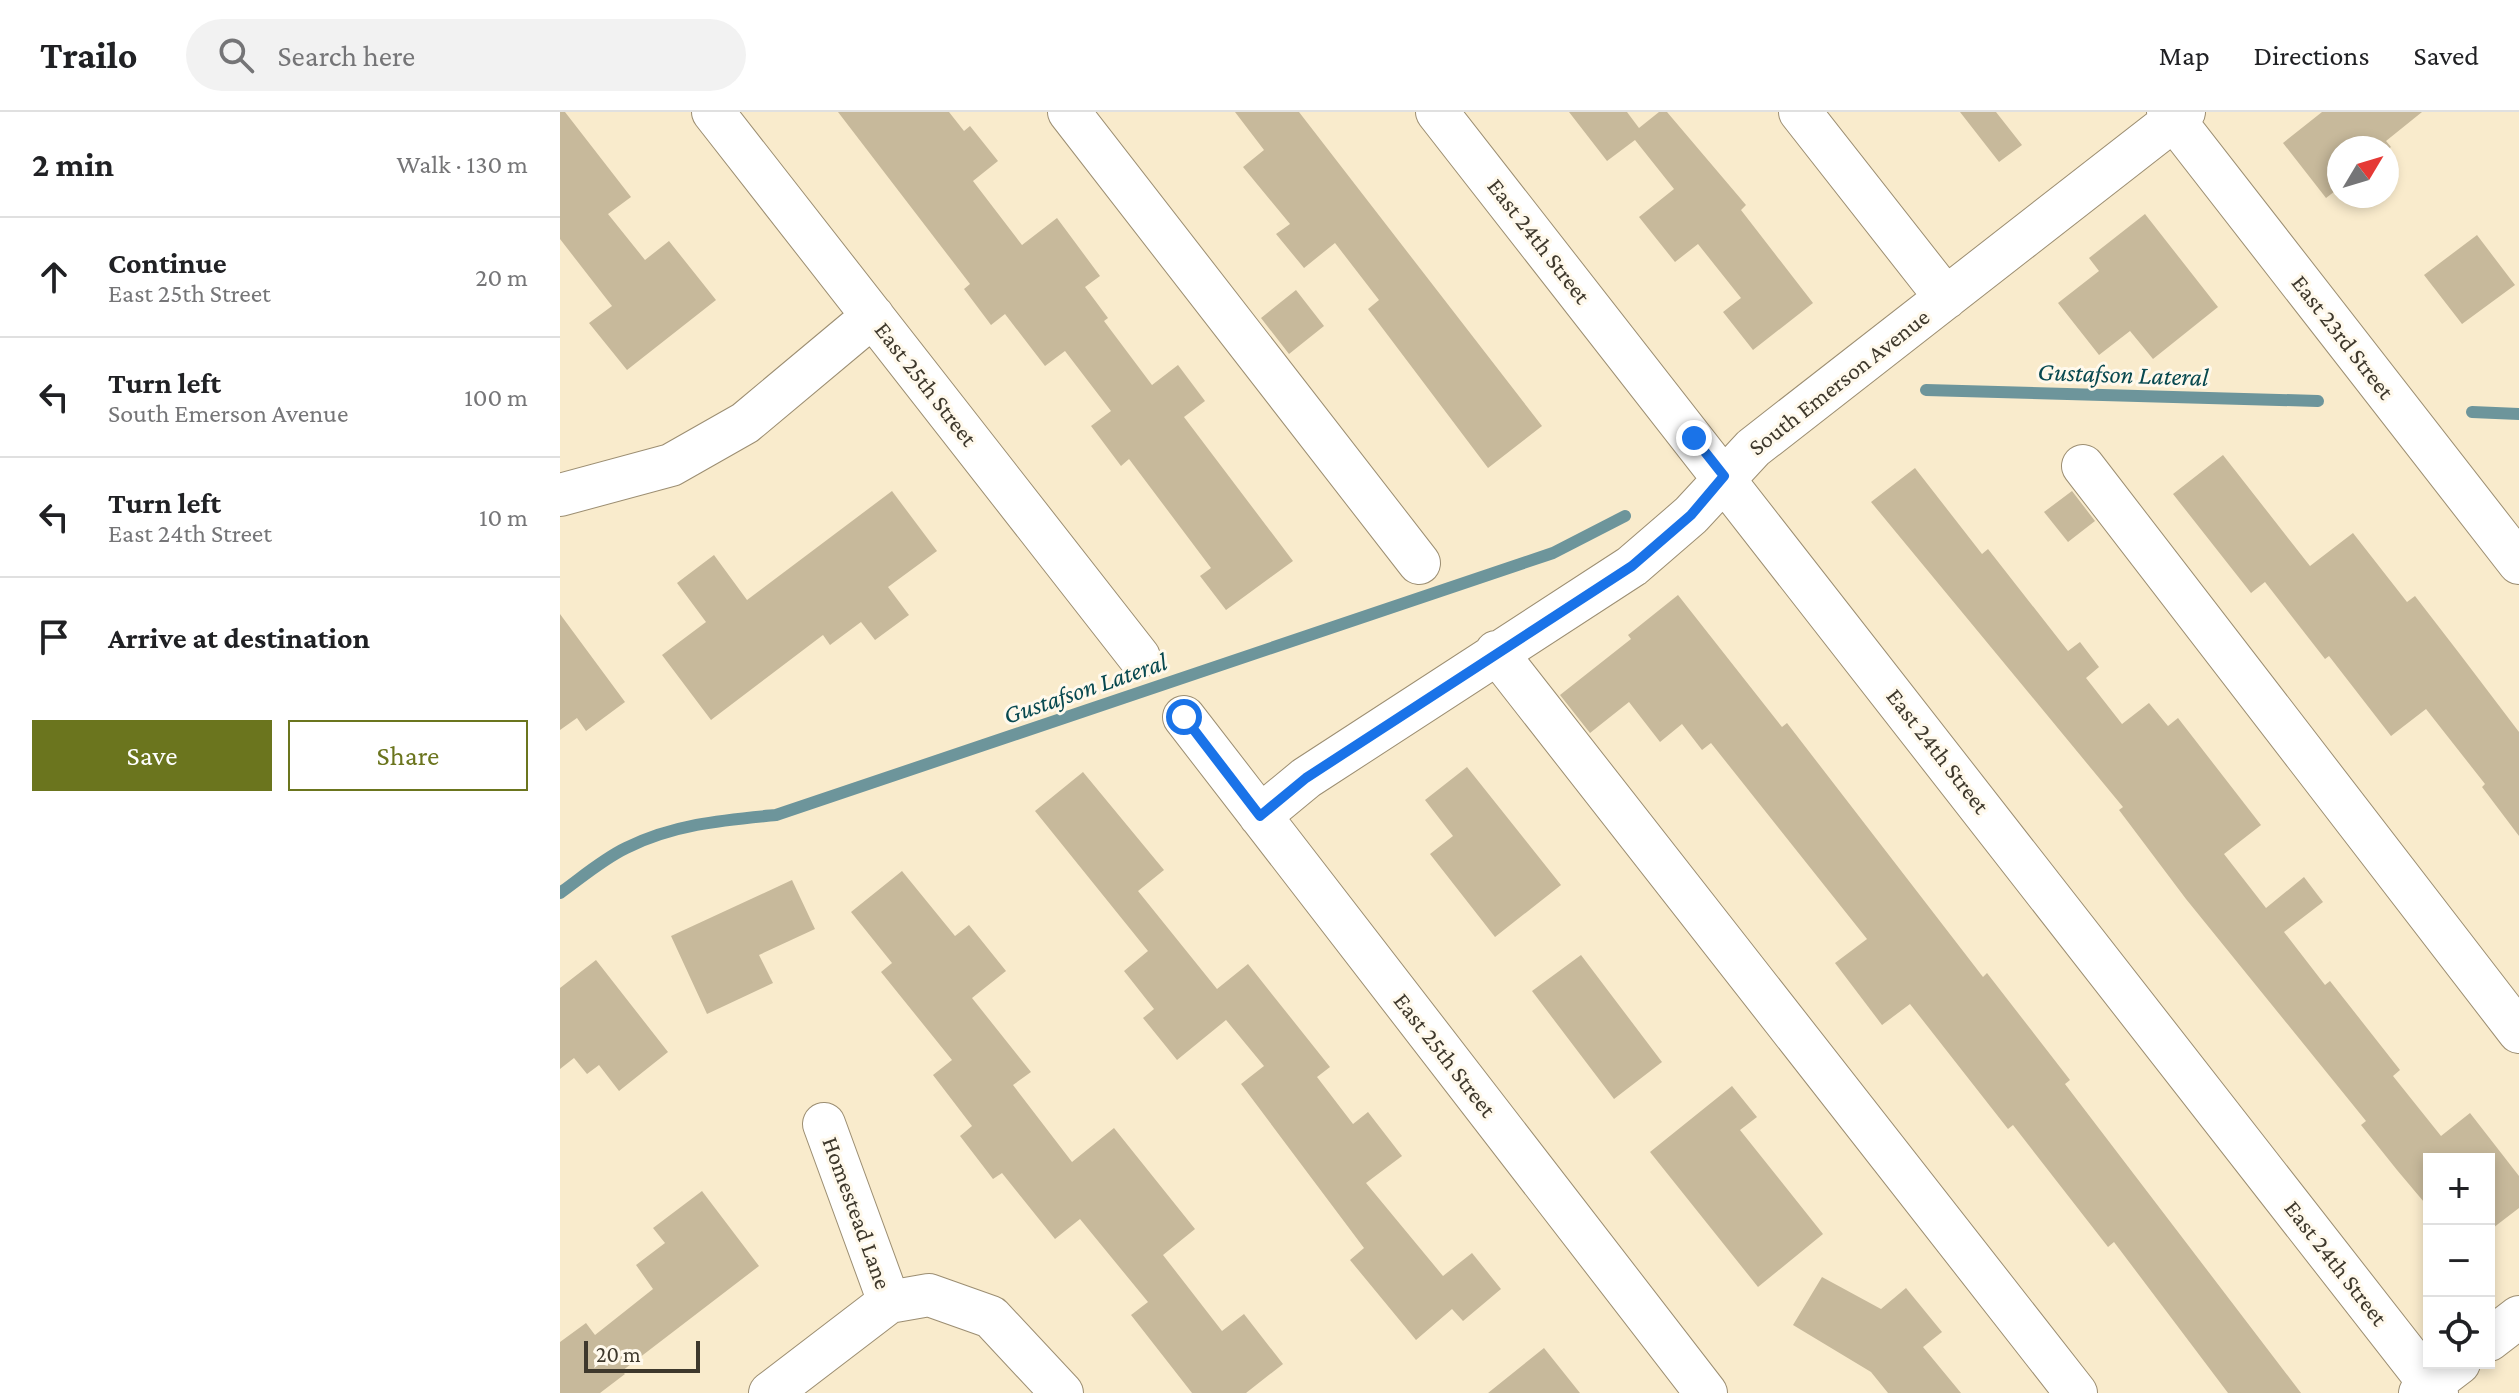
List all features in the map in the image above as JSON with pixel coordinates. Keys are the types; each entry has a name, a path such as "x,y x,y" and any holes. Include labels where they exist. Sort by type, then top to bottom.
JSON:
{"street":[{"name":"East 25th Street","path":"713,112 1139,657"},
{"path":"1069,112 1419,563"},
{"name":"East 24th Street","path":"1437,112 2436,1383"},
{"path":"1800,112 1946,298"},
{"name":"South Emerson Avenue","path":"1260,816 1306,778 1632,566 1691,515 1753,448 2175,115"},
{"name":"East 23rd Street","path":"2175,115 2519,563"},
{"path":"560,495 671,465 745,423 873,316"},
{"path":"2083,466 2519,1032"},
{"path":"1496,652 2076,1393"},
{"name":"East 25th Street","path":"1184,717 1706,1393"},
{"name":"Homestead Lane","path":"824,1124 889,1302"},
{"name":"Homestead Lane","path":"770,1393 889,1302 929,1295 991,1317 1062,1393"},
{"path":"2495,1335 2519,1317"}],"building":[{"path":"560,112 565,112 631,197 608,214 645,260 669,241 716,300 627,370 589,323 612,306 560,239"},
{"path":"838,112 949,112 964,131 970,126 998,161 973,181 1022,245 1057,218 1100,276 1085,287 1108,318 1104,321 1152,385 1178,365 1205,401 1184,417 1293,561 1226,610 1200,576 1211,568 1129,459 1121,466 1091,426 1111,411 1065,351 1045,366 1005,314 991,325 964,289 970,284"},
{"path":"1235,112 1299,112 1542,426 1488,468 1368,309 1379,300 1335,243 1304,268 1276,234 1290,224 1243,167 1264,150"},
{"path":"1569,112 1627,112 1639,128 1659,112 1667,112 1746,205 1741,210 1813,303 1753,350 1723,312 1741,298 1698,244 1675,262 1639,217 1674,189 1635,140 1607,161"},
{"path":"1960,112 1996,112 2022,145 1999,162"},
{"path":"2322,112 2422,112 2392,136 2327,136 2326,198 2283,143"},
{"path":"2145,214 2218,307 2153,359 2130,331 2099,355 2058,303 2099,271 2089,258"},
{"path":"2477,235 2515,285 2462,324 2424,275"},
{"path":"1296,290 1324,326 1289,354 1261,318"},
{"path":"2223,455 2310,566 2353,533 2407,602 2415,596 2519,732 2519,836 2482,787 2485,784 2426,709 2391,736 2329,656 2325,659 2265,582 2251,593 2173,494"},
{"path":"1915,468 1982,554 1988,549 2068,651 2080,642 2099,667 2086,678 2122,724 2149,703 2168,726 2178,718 2261,825 2224,854 2266,908 2304,877 2323,902 2284,932 2325,985 2330,981 2400,1070 2393,1076 2441,1136 2470,1113 2519,1176 2519,1208 2495,1226 2495,1153 2423,1153 2423,1201 2361,1125 2366,1121 2186,899 2119,810 2123,807 1871,502"},
{"path":"892,491 937,551 888,587 909,615 875,640 861,622 830,645 823,635 711,720 662,655 706,622 677,583 714,555 747,600"},
{"path":"2072,491 2095,521 2068,542 2044,512"},
{"path":"1678,595 1782,727 1787,723 1983,977 1987,973 2070,1080 2065,1084 2301,1393 2228,1393 2114,1242 2108,1247 2013,1125 2008,1129 1910,1004 1882,1025 1835,963 1867,939 1711,743 1702,750 1682,724 1660,742 1629,702 1590,733 1560,695 1631,639 1628,635"},
{"path":"560,614 625,702 586,731 577,718 560,730"},
{"path":"1467,767 1561,885 1495,937 1430,854 1453,836 1425,800"},
{"path":"1083,772 1164,870 1138,891 1217,989 1248,964 1330,1067 1317,1077 1353,1124 1368,1112 1402,1156 1366,1183 1443,1276 1472,1253 1501,1289 1463,1321 1452,1309 1416,1340 1350,1260 1364,1248 1241,1084 1264,1066 1226,1020 1177,1060 1143,1018 1154,1009 1124,971 1148,951 1035,811"},
{"path":"902,871 955,936 969,925 1006,971 972,998 1031,1072 1013,1085 1072,1162 1114,1128 1195,1229 1163,1255 1222,1331 1244,1314 1283,1364 1246,1393 1192,1393 1131,1315 1148,1302 1080,1219 1055,1239 1002,1173 993,1179 960,1136 972,1126 933,1075 952,1060 881,972 892,963 851,912"},
{"path":"792,880 815,929 759,955 773,983 707,1014 671,936"},
{"path":"1581,955 1662,1062 1614,1099 1532,991"},
{"path":"596,960 668,1052 619,1091 599,1065 587,1074 574,1058 560,1069 560,988"},
{"path":"1732,1086 1757,1117 1740,1130 1823,1234 1758,1287 1650,1152"},
{"path":"702,1191 759,1266 622,1371 625,1374 600,1393 560,1393 560,1342 586,1323 595,1335 653,1289 636,1265 665,1243 653,1228"},
{"path":"1822,1277 1881,1309 1906,1288 1942,1332 1923,1347 1961,1393 1888,1393 1871,1372 1793,1325"},
{"path":"1544,1348 1580,1393 1488,1393"}],"waterway":[{"name":"Gustafson Lateral","path":"1926,390 2318,401"},
{"name":"Gustafson Lateral","path":"2472,412 2519,414"},
{"name":"Gustafson Lateral","path":"560,893 617,852 662,833 718,821 776,815 1553,553 1625,516"}],"route":[{"path":"1184,717 1260,816 1306,778 1632,566 1691,515 1724,476 1694,438"}]}
